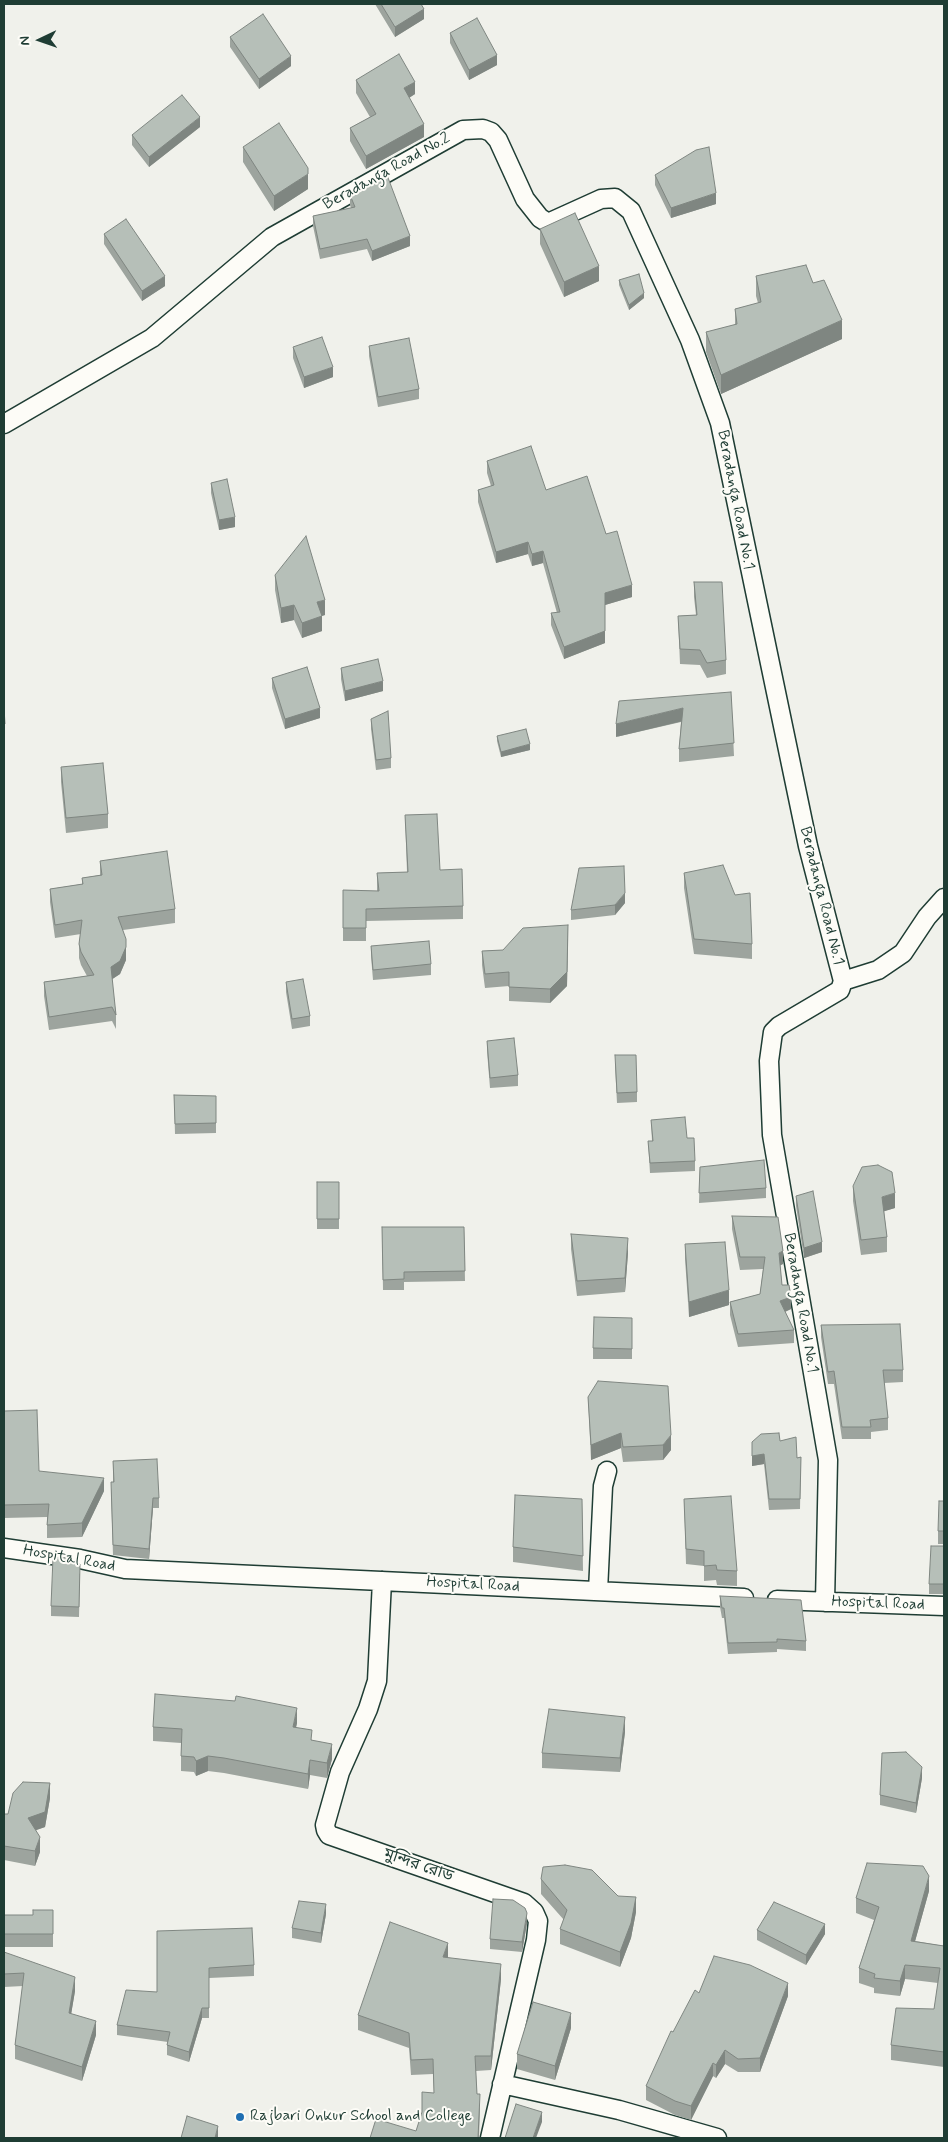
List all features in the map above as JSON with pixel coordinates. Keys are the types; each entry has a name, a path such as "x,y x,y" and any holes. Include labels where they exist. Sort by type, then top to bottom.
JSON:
{"street":[{"name":"Beradanga Road No.2","path":"4,424 152,338 272,237 463,130 483,129 491,132 498,140 525,199 540,218 548,223 600,199 615,198 622,202 631,212 690,340"},
{"name":"Beradanga Road No.1","path":"690,340 720,424 808,846 843,981 840,990 779,1026 773,1032 770,1060 772,1135 828,1460 825,1602"},
{"path":"843,981 878,970 903,953 927,918 944,898"},
{"path":"598,1591 603,1486 607,1471"},
{"name":"Hospital Road","path":"4,1548 80,1559 125,1569 944,1606"},
{"name":"মুন্দির রোড","path":"382,1580 377,1681 368,1709 340,1772 325,1824 326,1830 329,1835 524,1903 534,1912 538,1921 536,1940 490,2138"},
{"path":"502,2084 620,2110 717,2138"}],"building":[{"path":"381,4 421,4 424,9 395,27"},
{"path":"263,14 291,56 259,79 230,37"},
{"path":"477,18 497,55 469,70 450,33"},
{"path":"399,54 415,82 404,88 424,124 366,156 350,128 376,114 356,80"},
{"path":"182,95 200,117 149,157 132,135"},
{"path":"279,123 308,168 308,174 274,196 243,147"},
{"path":"709,147 716,193 671,208 655,175 696,150"},
{"path":"387,175 410,236 372,251 367,239 320,249 313,216 355,207 350,195"},
{"path":"575,213 599,266 564,282 540,229"},
{"path":"126,219 165,276 142,291 104,234"},
{"path":"806,265 813,283 824,280 842,320 721,375 706,332 737,324 735,309 761,302 756,276"},
{"path":"639,274 644,293 629,305 619,280"},
{"path":"322,337 333,367 304,377 293,347"},
{"path":"409,338 419,389 378,397 369,346"},
{"path":"531,446 546,490 587,476 606,534 617,531 632,585 605,593 605,631 564,647 551,613 560,612 543,551 532,554 528,542 496,552 478,490 494,485 487,461"},
{"path":"227,479 235,517 219,520 211,483"},
{"path":"306,536 325,600 317,602 322,616 302,623 294,605 281,608 275,575"},
{"path":"694,582 722,582 726,660 707,663 700,650 680,649 678,616 697,615"},
{"path":"378,659 383,681 345,691 341,668"},
{"path":"307,667 320,708 285,719 272,678"},
{"path":"731,692 734,743 679,749 683,708 616,724 619,701"},
{"path":"388,711 391,758 376,760 371,719"},
{"path":"526,729 530,744 501,752 497,736"},
{"path":"103,763 108,814 66,818 61,767"},
{"path":"437,814 440,870 462,869 463,906 366,909 366,928 343,928 343,890 379,891 377,873 408,872 405,815"},
{"path":"167,851 175,909 118,917 126,939 126,947 120,961 111,967 116,1015 112,1007 49,1017 44,982 94,975 81,952 79,944 82,920 55,925 50,889 83,884 82,878 102,875 100,861"},
{"path":"723,865 735,895 750,893 752,944 694,939 684,873"},
{"path":"624,866 625,893 615,905 571,910 579,868"},
{"path":"568,925 567,972 550,989 509,987 509,972 485,974 482,951 503,950 523,928"},
{"path":"429,941 431,964 373,970 371,946"},
{"path":"303,979 310,1016 292,1019 286,982"},
{"path":"514,1038 518,1075 490,1078 487,1041"},
{"path":"615,1055 636,1055 637,1092 617,1093"},
{"path":"174,1095 216,1096 216,1123 175,1124"},
{"path":"685,1117 687,1138 694,1138 695,1161 650,1163 648,1141 653,1141 651,1120"},
{"path":"764,1160 766,1188 699,1193 700,1167"},
{"path":"878,1165 892,1172 895,1193 882,1197 887,1237 861,1240 853,1186 862,1167"},
{"path":"317,1182 339,1182 339,1219 317,1219"},
{"path":"813,1191 822,1242 804,1248 796,1196"},
{"path":"732,1216 778,1217 783,1251 779,1253 782,1285 789,1285 791,1297 780,1301 794,1330 738,1334 730,1302 760,1294 765,1257 740,1257"},
{"path":"382,1227 464,1227 465,1271 404,1272 404,1279 383,1280"},
{"path":"571,1234 628,1238 625,1278 577,1281"},
{"path":"725,1242 729,1290 689,1302 685,1244"},
{"path":"594,1317 632,1318 632,1349 593,1348"},
{"path":"900,1324 903,1370 883,1370 888,1418 870,1420 871,1427 842,1427 834,1371 828,1372 821,1325"},
{"path":"598,1381 668,1386 671,1435 663,1445 623,1447 621,1433 591,1445 588,1397"},
{"path":"37,1410 39,1471 104,1478 82,1523 47,1525 49,1504 4,1505 4,1411"},
{"path":"779,1433 780,1441 796,1437 797,1458 801,1457 800,1499 769,1499 764,1454 752,1456 752,1442 761,1434"},
{"path":"157,1459 159,1498 153,1498 149,1549 113,1545 111,1482 114,1482 113,1461"},
{"path":"515,1495 582,1499 583,1556 513,1547"},
{"path":"731,1496 737,1571 717,1570 716,1565 704,1566 704,1551 686,1549 684,1499"},
{"path":"939,1501 944,1501 944,1531 938,1531"},
{"path":"931,1546 944,1546 944,1584 929,1584"},
{"path":"53,1557 69,1558 69,1563 80,1564 79,1607 51,1606"},
{"path":"720,1596 801,1600 806,1641 777,1639 777,1642 728,1643 724,1608 722,1608"},
{"path":"155,1694 235,1701 236,1696 297,1708 293,1727 312,1730 311,1740 332,1744 327,1763 310,1760 308,1774 224,1758 208,1756 196,1761 194,1757 181,1756 182,1729 153,1727"},
{"path":"549,1709 625,1717 620,1758 542,1753"},
{"path":"906,1752 922,1767 916,1803 880,1795 882,1753"},
{"path":"23,1782 50,1783 45,1812 28,1818 40,1837 35,1851 4,1846 4,1814 8,1814 13,1793"},
{"path":"867,1863 923,1866 929,1876 911,1941 944,1946 944,2052 891,2045 896,2008 934,2009 940,1968 905,1965 900,1981 874,1978 875,1974 859,1968 879,1907 856,1898"},
{"path":"565,1865 592,1870 618,1896 636,1897 631,1923 620,1952 560,1929 567,1910 541,1879 543,1867"},
{"path":"493,1899 513,1900 525,1908 527,1913 522,1942 490,1939"},
{"path":"299,1901 326,1904 321,1933 292,1928"},
{"path":"774,1902 825,1924 806,1955 757,1930"},
{"path":"33,1910 53,1910 53,1934 4,1934 4,1915 33,1915"},
{"path":"390,1922 448,1943 443,1957 501,1964 491,2056 475,2056 477,2094 480,2094 478,2138 370,2138 376,2119 416,2131 422,2112 422,2092 434,2093 433,2059 411,2060 409,2033 358,2015"},
{"path":"252,1928 254,1965 209,1968 209,2008 202,2008 189,2052 167,2045 170,2032 117,2025 126,1990 157,1992 157,1931"},
{"path":"4,1952 75,1977 69,2013 96,2021 82,2067 15,2045 24,1973 4,1974"},
{"path":"714,1956 750,1965 788,1983 760,2058 738,2059 725,2050 716,2065 713,2063 691,2106 675,2101 646,2086 671,2031 673,2032 695,1990 699,1993"},
{"path":"533,2002 571,2013 555,2066 517,2054"},
{"path":"516,2104 542,2112 533,2138 505,2138"},
{"path":"187,2116 218,2126 215,2138 181,2138"}],"place":[{"name":"Rajbari Onkur School and College","path":"240,2117"}]}
